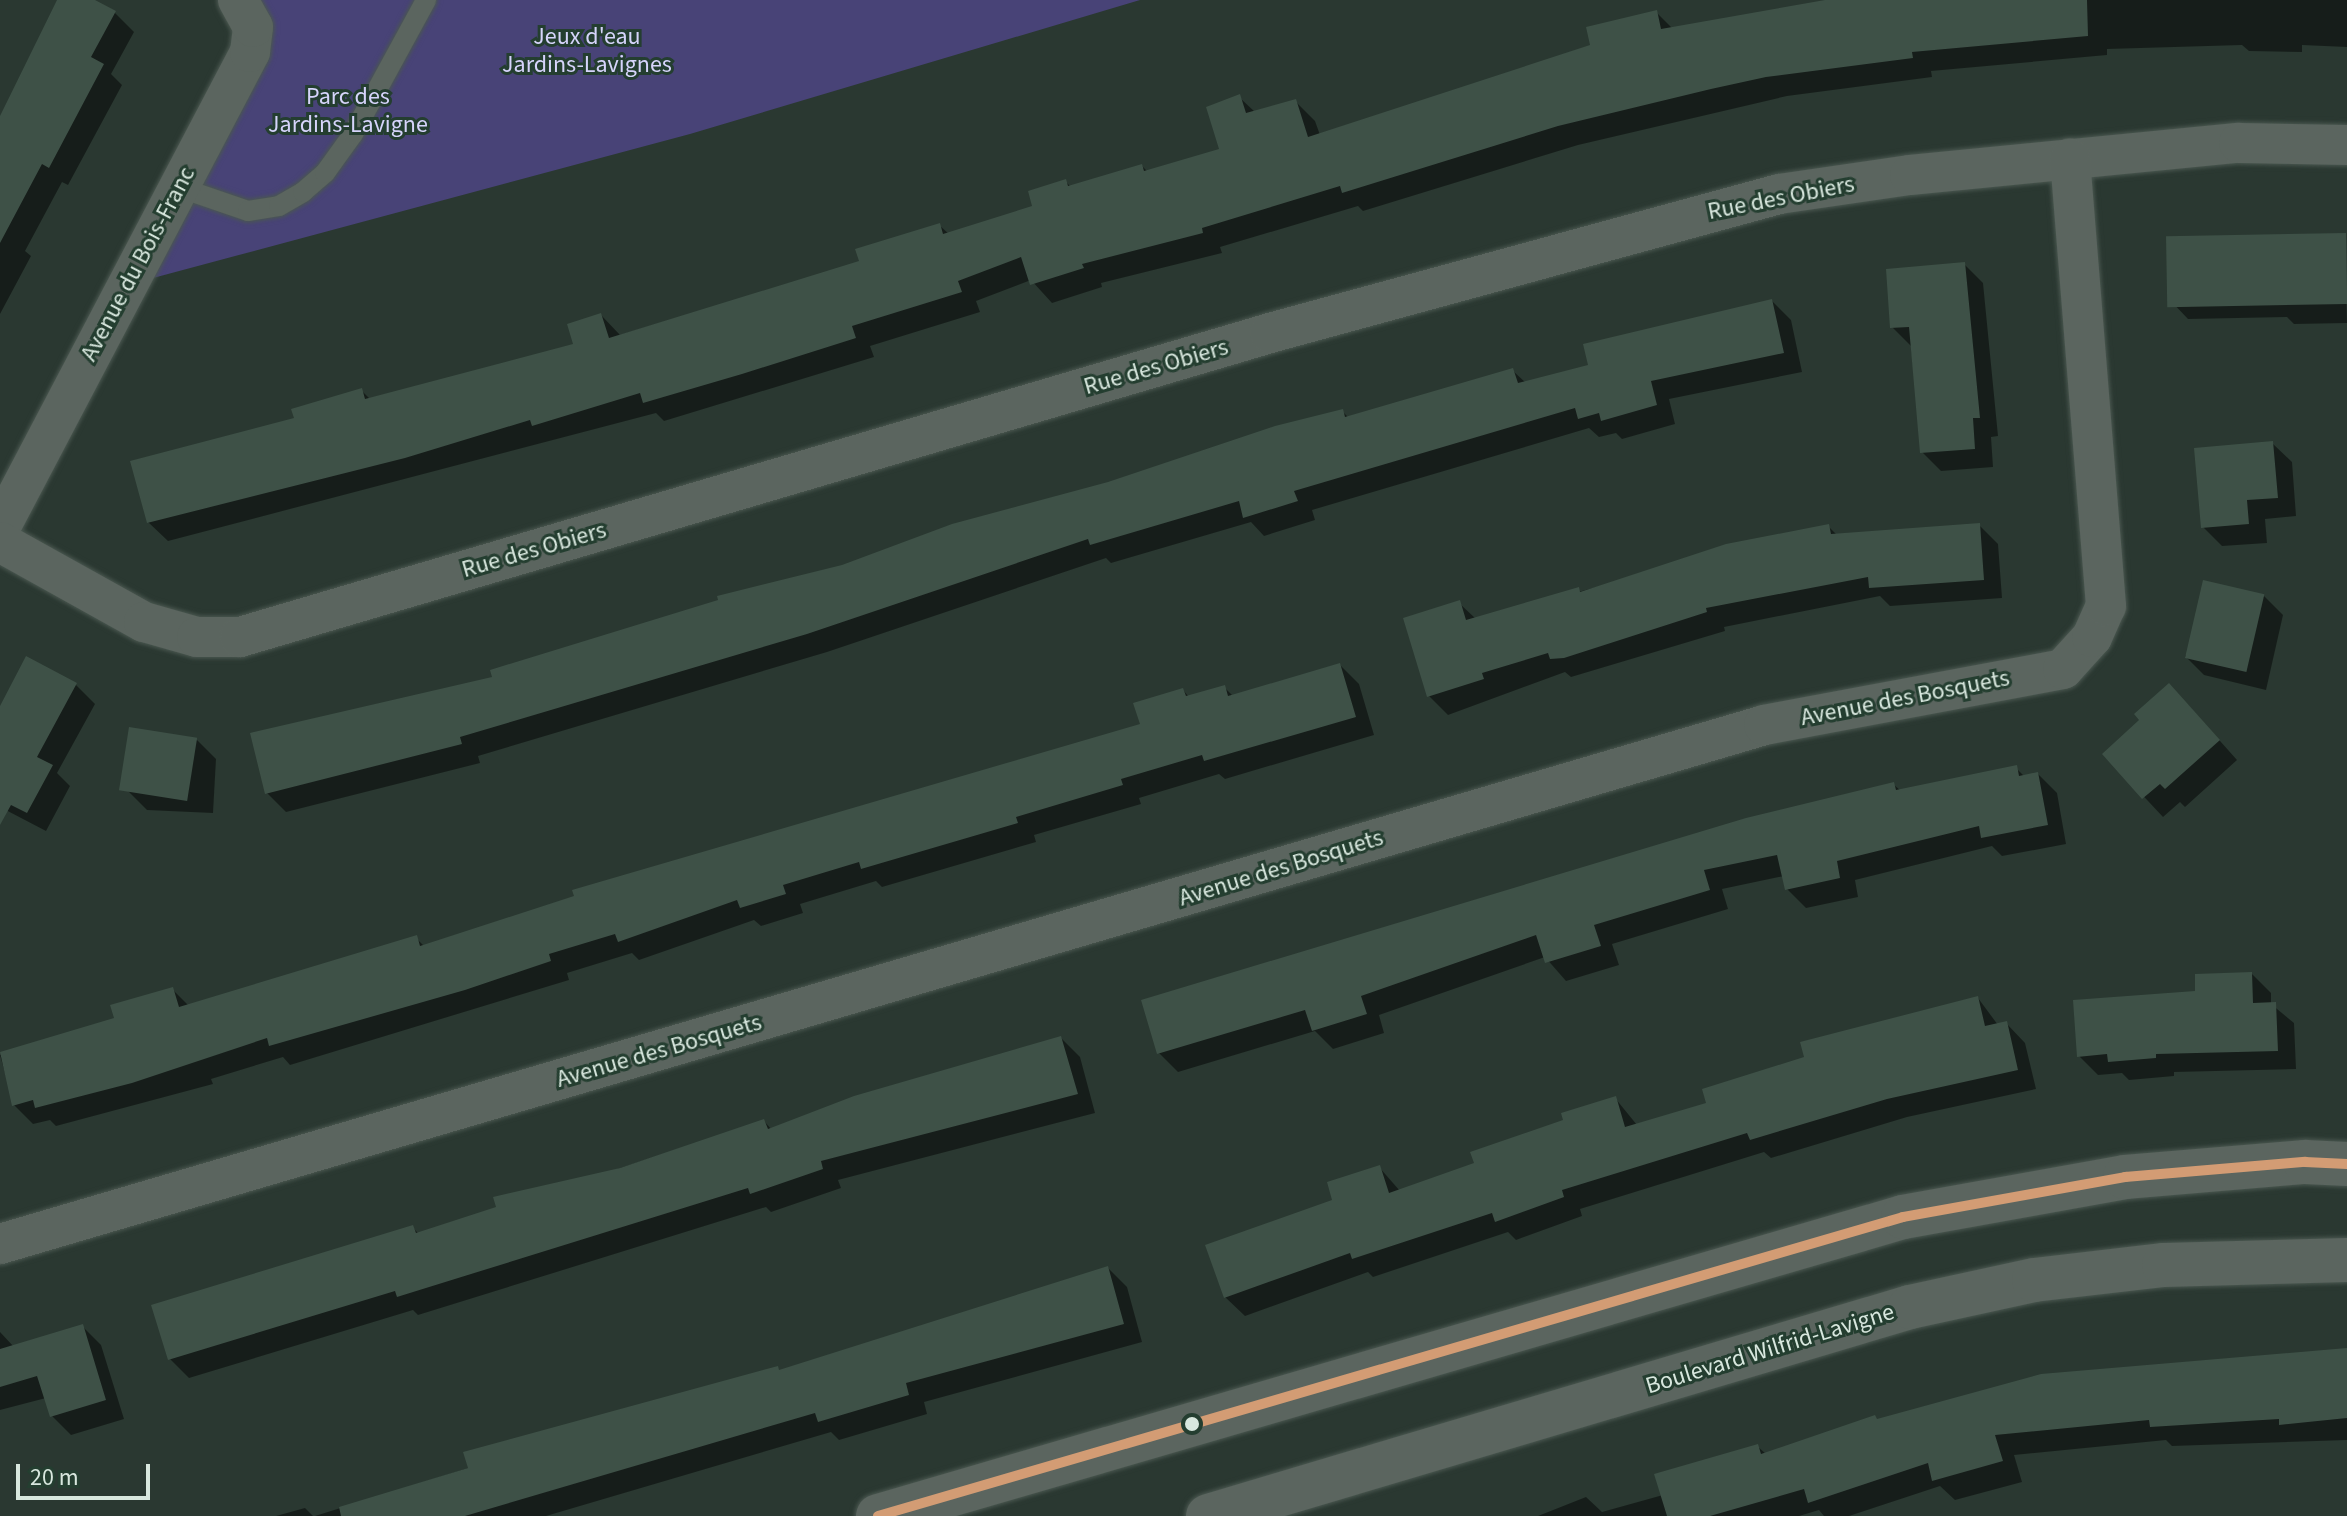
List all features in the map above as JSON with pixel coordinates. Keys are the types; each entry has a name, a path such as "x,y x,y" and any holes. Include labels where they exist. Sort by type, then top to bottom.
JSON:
{"street":[{"name":"Avenue du Bois-Franc","path":"0,528 250,52 253,27 238,0"},
{"name":"Rue des Obiers","path":"0,542 144,622 197,637 240,637 1239,342 1779,194 2070,158 2239,143 2347,145"},
{"name":"Avenue des Bosquets","path":"0,1244 1764,725 2063,669 2092,637 2106,606 2070,158"},
{"path":"878,1516 1903,1217 2125,1177 2305,1162 2347,1164"},
{"name":"Boulevard Wilfrid-Lavigne","path":"1208,1516 1910,1307 2034,1280 2164,1265 2347,1260"}],"lane":[{"path":"178,187 248,211 279,206 303,192 325,173 353,134 426,0"}],"green space":[{"name":"Parc des Jardins-Lavigne","path":"248,0 1140,0 690,134 127,285 178,187"}],"building":[{"path":"57,0 95,0 116,11 91,57 104,64 49,168 42,164 0,243 0,116"},
{"path":"1825,0 2087,0 2088,36 1912,52 1913,58 1766,77 1711,89 1558,126 1342,193 1340,186 1202,228 1203,233 1082,264 1084,268 1030,285 1021,257 958,281 962,292 852,326 856,338 742,374 643,403 640,393 532,426 530,420 405,458 147,523 130,461 294,418 291,409 362,388 365,399 573,344 567,324 601,313 609,338 859,261 855,249 940,223 943,234 1032,206 1028,191 1066,179 1068,186 1142,164 1144,171 1219,149 1206,107 1240,94 1246,113 1296,99 1308,137 1590,45 1586,27 1657,10 1661,29"},
{"path":"2346,233 2347,304 2167,307 2166,236"},
{"path":"1965,262 1980,418 1973,418 1975,449 1920,453 1909,327 1890,328 1886,269"},
{"path":"1772,299 1784,353 1651,381 1657,405 1601,421 1599,413 1578,419 1575,408 1294,491 1298,501 1243,518 1239,501 1090,545 1088,539 807,634 460,737 462,744 265,794 250,733 492,677 490,670 718,600 717,596 842,565 952,524 1108,482 1275,426 1343,409 1345,417 1513,368 1518,383 1588,365 1583,344"},
{"path":"2273,441 2278,498 2247,500 2249,524 2201,528 2194,448"},
{"path":"1980,523 1984,580 1869,588 1868,577 1706,608 1707,612 1564,658 1550,659 1548,653 1482,673 1484,679 1427,697 1403,618 1460,600 1466,620 1579,587 1580,592 1726,544 1829,524 1831,534"},
{"path":"2203,580 2264,594 2246,672 2185,658"},
{"path":"26,656 77,683 37,757 53,765 27,813 11,805 0,825 0,706"},
{"path":"1340,663 1356,717 1204,761 1202,755 1121,779 1123,785 1016,817 1018,823 861,869 859,862 783,885 786,894 740,908 737,900 618,942 615,934 549,954 551,961 465,990 269,1046 267,1038 132,1083 35,1108 33,1100 12,1106 0,1052 114,1018 110,1005 173,987 179,1007 417,935 420,946 574,896 572,890 1140,724 1133,703 1183,688 1186,696 1225,685 1228,696"},
{"path":"2169,683 2220,740 2165,789 2160,784 2142,799 2102,754 2139,720 2134,714"},
{"path":"129,727 197,738 187,801 119,790"},
{"path":"2017,765 2019,776 2038,772 2048,825 1981,838 1979,826 1837,861 1840,878 1785,890 1777,855 1704,870 1710,890 1594,925 1601,946 1545,963 1536,935 1361,996 1367,1014 1312,1031 1305,1010 1157,1054 1141,1000 1746,818 1894,782 1896,790"},
{"path":"2252,972 2253,1003 2276,1002 2278,1051 2156,1054 2156,1058 2108,1062 2107,1054 2077,1057 2073,1000 2195,991 2195,974"},
{"path":"1978,996 1985,1026 2007,1021 2018,1070 1887,1099 1750,1140 1747,1133 1562,1190 1564,1197 1495,1222 1492,1213 1352,1259 1350,1253 1224,1298 1205,1245 1332,1200 1327,1182 1380,1165 1389,1193 1474,1163 1470,1152 1563,1120 1561,1113 1616,1096 1625,1127 1706,1103 1702,1089 1804,1057 1800,1042"},
{"path":"1061,1036 1078,1094 821,1161 823,1169 750,1194 748,1188 397,1297 395,1291 168,1360 151,1305 413,1225 416,1233 496,1207 493,1197 620,1168 764,1119 768,1129 854,1096"},
{"path":"1108,1266 1124,1324 906,1383 909,1395 818,1422 815,1413 465,1516 341,1516 339,1507 468,1468 463,1452 778,1366 779,1370"},
{"path":"83,1324 106,1400 50,1417 37,1376 0,1387 0,1349"},
{"path":"2347,1348 2347,1418 2279,1425 2279,1419 2150,1427 2149,1420 1995,1435 2003,1461 1932,1481 1928,1463 1808,1503 1804,1489 1710,1516 1667,1516 1654,1474 1758,1444 1761,1454 1875,1415 1877,1419 2041,1374"}],"transit line":[{"name":"20","path":"878,1516 1903,1217 2125,1177 2305,1162 2347,1164"}],"park label":[{"name":"Jeux d'eau Jardins-Lavignes","path":"587,51"}]}
